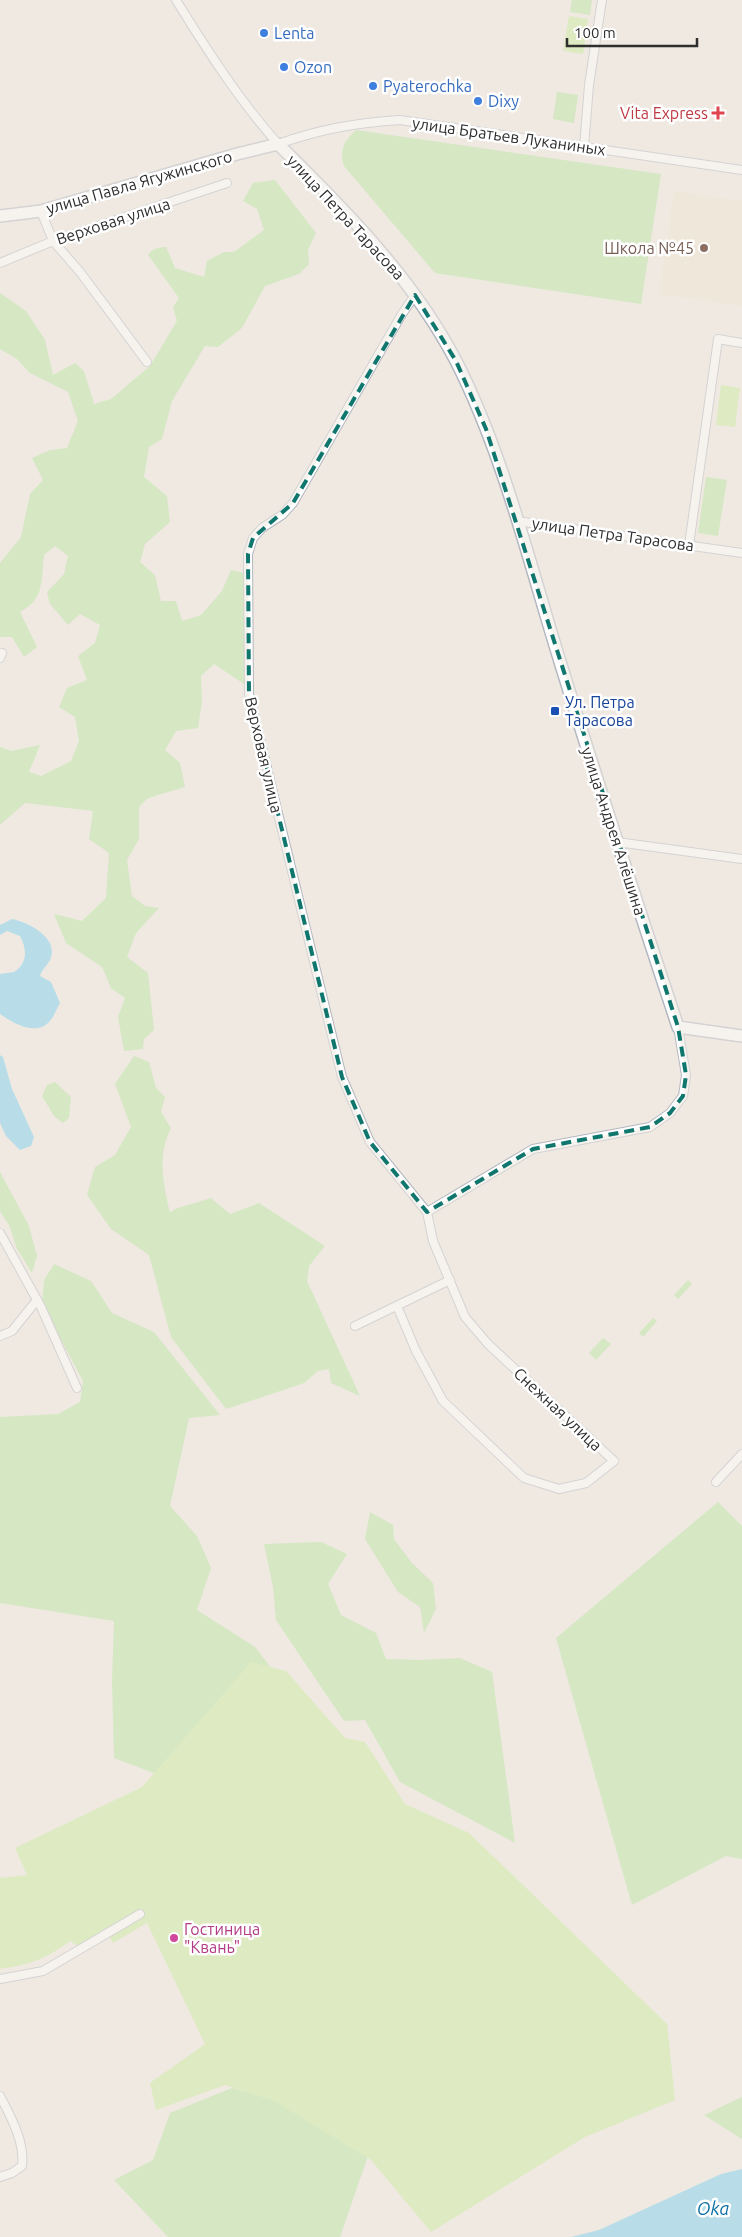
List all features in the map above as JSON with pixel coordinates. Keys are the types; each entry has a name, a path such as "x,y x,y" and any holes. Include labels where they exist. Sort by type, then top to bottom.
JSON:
{"street":[{"path":"176,0 224,75 257,120 278,144"},
{"path":"584,147 589,84 602,0"},
{"name":"улица Братьев Луканиных","path":"278,144 324,129 357,122 400,120 742,170"},
{"name":"улица Павла Ягужинского","path":"0,216 40,211 278,144"},
{"name":"улица Петра Тарасова","path":"278,144 331,196 391,261 415,296 456,361 486,429 517,521 742,553"},
{"name":"Верховая улица","path":"0,263 52,241 228,183"},
{"path":"40,211 52,241 80,272 147,362"},
{"name":"Верховая улица","path":"415,296 402,314 293,503 282,516 262,528 253,538 248,554 248,694 342,1077 370,1142 427,1212"},
{"path":"689,545 718,339 742,343"},
{"name":"улица Андрея Алёшина","path":"517,521 617,842 678,1026"},
{"path":"617,842 742,859"},
{"path":"427,1212 533,1149 650,1127 670,1113 683,1096 686,1075 678,1026 742,1036"},
{"name":"Снежная улица","path":"397,1306 416,1351 444,1401 524,1478 560,1489 586,1483 600,1474 614,1461 488,1344 465,1316 433,1241 427,1212"},
{"path":"0,1233 37,1300 77,1388"},
{"path":"355,1326 450,1280"},
{"path":"0,1336 12,1330 37,1300"},
{"path":"716,1482 742,1454"},
{"path":"0,1979 42,1971 140,1914"},
{"path":"0,2096 11,2118 23,2153 22,2166 12,2174 0,2177"}],"highlighted area":[{"path":"415,295 456,361 486,429 678,1027 686,1075 683,1096 670,1113 650,1127 533,1149 427,1212 370,1142 342,1077 249,694 248,554 253,538 293,503"}],"shaded area":[{"name":"Школа №45","path":"674,191 742,201 742,306 659,294"}],"green space":[{"path":"572,0 592,0 590,15 570,12"},
{"path":"569,16 588,19 583,54 563,51"},
{"path":"557,92 578,95 574,123 553,119"},
{"path":"356,130 661,174 641,304 435,273 344,166 342,150 348,138"},
{"path":"275,180 316,233 308,250 309,264 299,274 265,286 242,328 218,347 205,346 172,401 162,439 149,447 144,477 167,496 170,522 145,544 140,562 155,575 161,601 176,601 182,621 201,615 222,591 231,570 244,573 244,684 214,664 201,676 202,701 198,728 176,731 165,750 180,763 185,787 148,798 139,807 139,839 127,860 132,896 145,906 159,908 136,933 127,957 148,973 154,1030 144,1039 143,1049 124,1051 118,1017 125,998 111,988 102,967 66,943 54,914 82,921 106,898 109,853 89,839 93,811 25,803 0,825 0,747 11,751 40,745 29,772 41,776 71,761 79,741 75,717 59,707 67,688 87,680 78,656 95,643 100,625 80,614 68,625 50,604 47,592 64,574 68,556 55,546 44,555 42,581 38,595 28,607 20,612 37,647 24,657 12,637 0,637 0,563 21,537 30,494 43,480 32,458 50,450 67,448 78,421 68,392 30,373 17,359 0,349 0,293 26,311 45,340 53,375 75,363 84,371 94,404 111,399 150,366 177,321 173,307 179,298 148,255 156,249 166,247 175,268 204,277 207,261 224,252 234,252 264,230 257,209 243,201 253,183"},
{"path":"721,385 740,388 735,427 716,425"},
{"path":"706,477 727,480 718,536 698,533"},
{"path":"134,1056 149,1062 156,1088 165,1097 161,1112 171,1128 164,1149 163,1170 170,1213 175,1209 211,1198 230,1214 259,1203 325,1246 309,1266 307,1281 360,1396 331,1383 329,1369 318,1371 304,1383 226,1409 171,1337 149,1255 111,1229 87,1195 95,1167 115,1155 131,1127 115,1084"},
{"path":"55,1082 71,1097 69,1118 63,1123 54,1116 42,1096 47,1085"},
{"path":"0,1172 29,1226 37,1256 32,1273 17,1249 9,1225 0,1211"},
{"path":"54,1264 91,1281 112,1313 154,1332 220,1415 189,1418 170,1506 197,1536 211,1568 197,1610 255,1647 389,1823 159,1775 114,1758 112,1681 114,1621 0,1603 0,1417 58,1414 80,1402 83,1381 42,1304 44,1280"},
{"path":"688,1280 692,1284 678,1299 674,1295"},
{"path":"653,1318 657,1321 643,1337 639,1333"},
{"path":"603,1338 611,1344 596,1360 589,1353"},
{"path":"718,1502 742,1526 742,1859 726,1856 632,1905 556,1638"},
{"path":"370,1512 393,1525 394,1539 412,1563 433,1583 436,1609 424,1633 420,1607 398,1592 365,1539"},
{"path":"321,1542 347,1554 328,1584 341,1615 376,1633 386,1659 460,1658 492,1672 515,1843 400,1782 365,1720 344,1721 276,1620 273,1587 264,1544"},
{"path":"251,1662 286,1671 345,1738 365,1742 405,1804 469,1833 667,2024 675,2100 585,2137 431,2232 371,2160 274,2101 225,2085 156,2110 150,2083 205,2044 147,1923 113,1943 105,1929 78,1946 70,1941 37,1960 0,1969 0,1878 27,1875 15,1848 142,1787"},
{"path":"232,2088 280,2101 368,2156 340,2237 168,2237 114,2180 153,2160 170,2113"},
{"path":"742,2097 742,2139 704,2115"}],"water":[{"path":"12,919 34,927 47,938 51,945 50,960 40,976 51,982 60,1003 50,1021 38,1028 25,1027 0,1014 0,974 14,972 22,964 25,956 20,936 7,931 0,935 0,925"},
{"path":"0,1055 3,1057 12,1089 34,1137 31,1146 20,1150 6,1136 0,1123"},
{"name":"Oka","path":"742,2169 742,2237 571,2237 599,2230 721,2174"}],"place":[{"name":"Lenta","path":"264,33"},
{"name":"Ozon","path":"284,67"},
{"name":"Pyaterochka","path":"373,86"},
{"name":"Dixy","path":"478,101"},
{"name":"Vita Express","path":"718,113"},
{"name":"Школа №45","path":"704,248"},
{"name":"Ул. Петра Тарасова","path":"555,711"},
{"name":"Гостиница \"Квань\"","path":"174,1938"}]}
